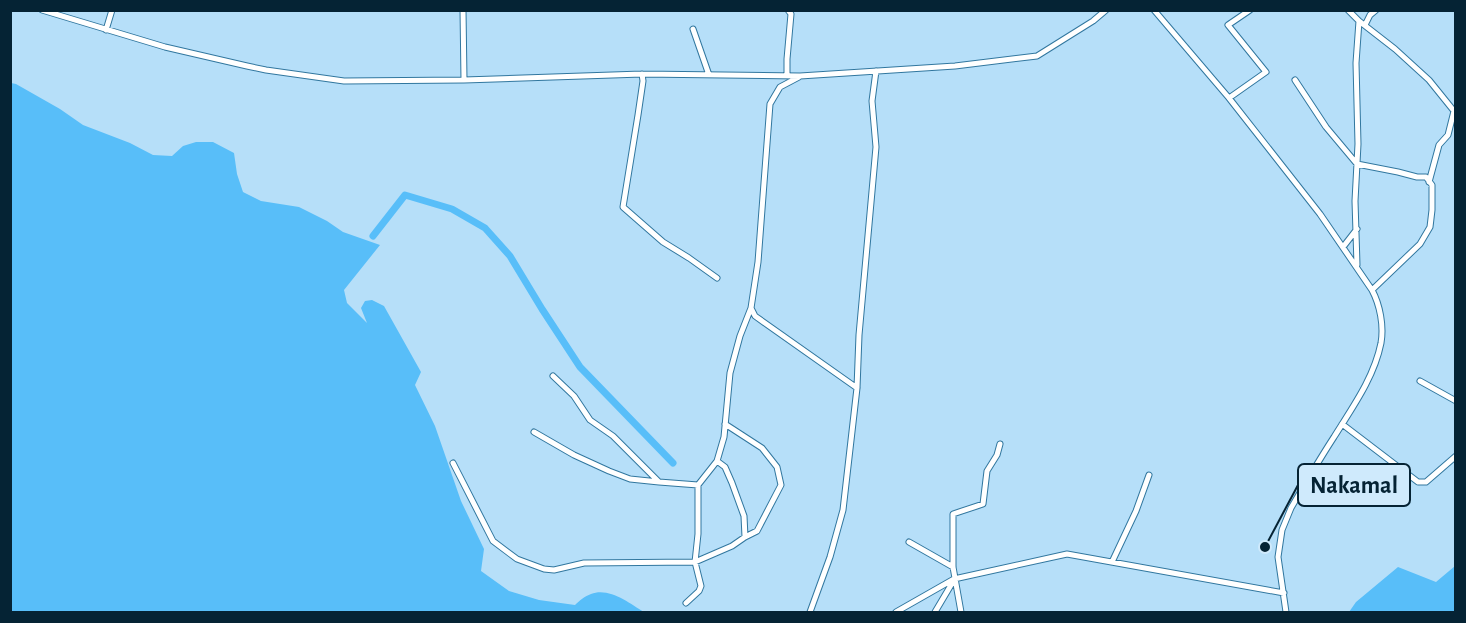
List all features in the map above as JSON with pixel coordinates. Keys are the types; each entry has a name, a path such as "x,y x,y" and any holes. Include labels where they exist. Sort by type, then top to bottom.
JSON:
{"street":[{"path":"42,10 165,47 266,70 344,81 464,80 642,74 800,76 955,66 1037,56 1093,21 1106,10"},
{"path":"106,30 112,10"},
{"path":"463,10 464,80"},
{"path":"787,76 791,14 788,10"},
{"path":"1154,10 1229,98 1320,214 1372,290 1382,324 1382,342 1371,376 1291,508 1284,525 1278,557 1286,612"},
{"path":"1229,98 1266,72 1228,25 1250,10"},
{"path":"1348,10 1429,80 1454,111 1448,135 1439,145 1429,182"},
{"path":"1357,266 1356,63 1362,23 1376,10"},
{"path":"693,29 709,75"},
{"path":"810,612 830,557 843,510 857,388 860,324 876,147 872,101 876,71"},
{"path":"642,74 643,81 623,207 663,242 717,278"},
{"path":"686,603 699,591 701,586 695,562 698,534 698,485 717,461 724,437 730,373 740,336 752,308 759,262 770,104 780,87 800,76"},
{"path":"1295,80 1320,118 1357,164 1426,177 1432,185 1430,227 1420,244 1372,290"},
{"path":"1343,247 1357,229"},
{"path":"1419,230 1427,232"},
{"path":"752,308 754,316 857,388"},
{"path":"553,376 574,396 590,420 613,436 659,482"},
{"path":"1420,381 1455,401"},
{"path":"453,463 493,541 517,559 544,569 554,570 584,563 695,562 732,546 757,531 781,485 777,467 762,448 725,423"},
{"path":"1342,424 1419,482 1428,480 1455,456"},
{"path":"534,432 574,455 630,479 698,485"},
{"path":"961,612 953,567 954,514 983,504 987,471 997,455 1000,444"},
{"path":"717,461 725,467 732,483 744,516 745,537"},
{"path":"1112,562 1136,511 1149,475"},
{"path":"909,542 953,567"},
{"path":"896,612 954,579 1067,554 1284,593"},
{"path":"934,612 954,579"}],"water":[{"path":"11,83 60,109 83,125 130,143 153,155 172,156 183,146 196,142 213,142 234,153 243,192 261,201 299,207 343,232 380,245 344,290 347,303 367,323 361,308 365,301 372,300 384,306 421,372 415,385 435,426 461,501 484,549 481,571 509,591 539,600 575,605 589,595 598,592 619,597 644,612 11,612"},
{"path":"1455,566 1455,612 1349,612 1356,602 1398,567 1436,582"}],"waterway":[{"path":"373,236 405,195 452,209 485,228 510,256 580,367 673,463"}],"place":[{"name":"Nakamal","path":"1265,547"}]}
